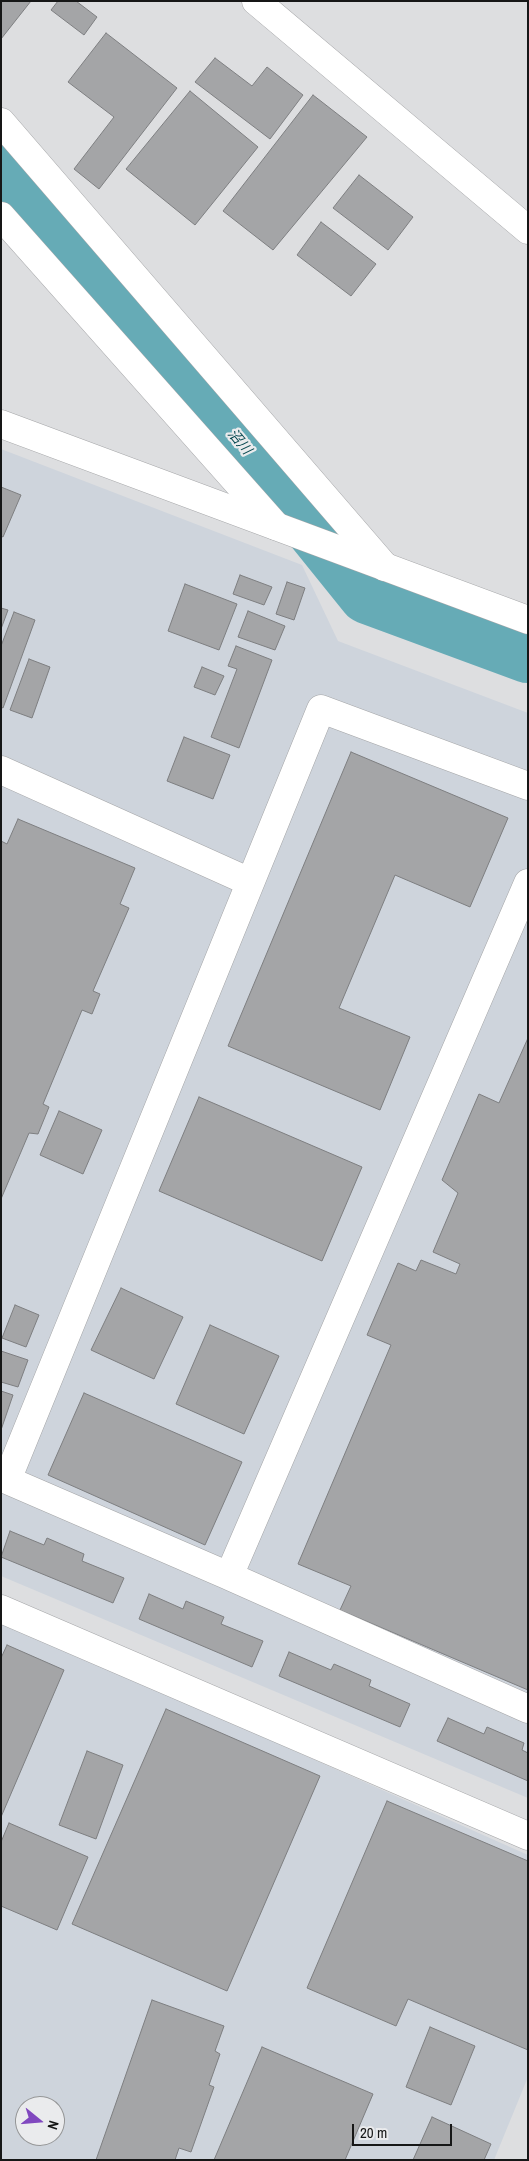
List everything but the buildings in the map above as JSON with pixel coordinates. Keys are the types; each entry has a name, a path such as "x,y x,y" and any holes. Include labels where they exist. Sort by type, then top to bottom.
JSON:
{"street":[{"path":"256,1 528,230"},
{"path":"1,122 375,563"},
{"path":"1,216 281,528"},
{"path":"1,424 528,620"},
{"path":"528,786 321,709 7,1480 230,1576 528,1709"},
{"path":"1,770 250,882"},
{"path":"230,1576 528,883"},
{"path":"1,1609 528,1836"}],"shaded area":[{"path":"1,449 302,565 338,641 528,713 528,1798 1,1576"},
{"path":"1,1620 528,1855 528,2077 494,2160 1,2160"}],"waterway":[{"name":"沼川","path":"1,159 314,527 368,594 528,653"}]}
